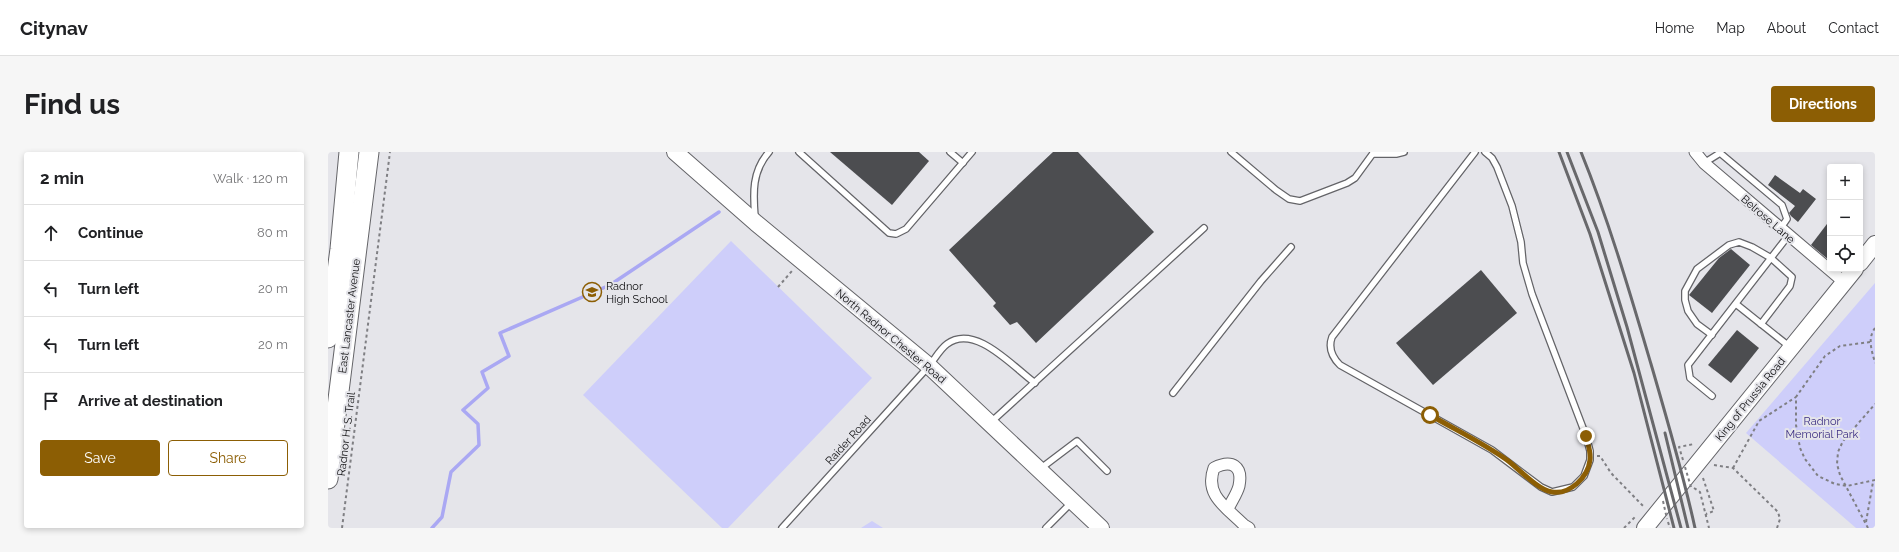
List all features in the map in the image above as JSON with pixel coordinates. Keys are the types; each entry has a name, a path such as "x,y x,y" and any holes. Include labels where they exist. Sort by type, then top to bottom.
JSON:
{"highway":[{"name":"East Lancaster Avenue","path":"328,338 340,249 349,152"},
{"name":"East Lancaster Avenue","path":"328,479 369,152"}],"main road":[{"name":"North Radnor Chester Road","path":"675,152 756,223 929,366 1101,528"},
{"name":"King of Prussia Road","path":"1645,528 1852,272"}],"street":[{"name":"Belrose Lane","path":"1695,152 1704,164 1784,233 1844,282"},
{"path":"1228,509 1249,528"}],"lane":[{"path":"756,223 754,182 763,158 769,152"},
{"path":"799,152 889,233 896,234 906,229 972,152"},
{"path":"950,152 963,163"},
{"path":"1231,152 1276,190 1289,199 1300,201 1347,183 1355,178 1374,153 1396,154 1404,152"},
{"path":"1475,152 1332,337 1330,350 1334,360 1340,365 1492,450 1541,487 1552,492 1566,490 1578,483 1588,470 1590,456 1586,436 1532,294 1523,263 1521,242 1512,206 1497,167 1492,158 1485,152"},
{"path":"1704,164 1720,153 1782,205 1787,219 1784,233 1771,258 1688,365 1690,378 1712,396"},
{"path":"990,423 1204,228"},
{"path":"1712,334 1696,324 1688,312 1685,300 1685,291 1697,269 1729,245 1739,242 1771,258 1792,277 1790,286 1762,324"},
{"path":"1173,393 1261,281 1291,247"},
{"path":"1736,304 1791,348"},
{"name":"Raider Road","path":"782,528 929,366 947,344 963,338 981,341 1034,383"},
{"path":"1039,470 1077,441 1107,471"},
{"path":"1046,528 1073,501"}],"path":[{"name":"Radnor H. S. Trail","path":"342,528 390,152"},
{"path":"778,287 801,260"},
{"path":"1875,328 1871,333 1870,342 1875,363"},
{"path":"1733,468 1759,421 1796,397 1826,356 1840,346 1870,342"},
{"path":"1796,397 1796,425 1800,448 1805,459 1818,476 1835,484 1847,486 1874,481 1866,524"},
{"path":"1868,528 1837,464 1838,452 1843,441 1875,404"},
{"path":"1694,444 1679,448 1691,487 1700,492 1709,528"},
{"path":"1590,456 1600,456 1611,473 1646,509"},
{"path":"1707,468 1714,465 1733,468 1778,512 1780,520 1777,528"},
{"path":"1700,471 1714,511 1706,514"},
{"path":"1663,501 1667,519"}],"green space":[{"path":"731,241 872,378 728,528 722,528 583,395"},
{"name":"Radnor Memorial Park","path":"1875,283 1875,528 1856,528 1746,433"},
{"path":"872,521 883,528 861,528"}],"building":[{"path":"830,152 919,152 929,161 892,205"},
{"path":"1053,152 1078,152 1154,232 1036,343 1017,322 1010,325 993,306 996,303 949,250"},
{"path":"1775,175 1800,193 1803,189 1816,199 1798,222 1789,213 1795,206 1768,185"},
{"path":"1827,224 1827,258 1811,245"},
{"path":"1731,249 1750,265 1712,313 1689,295 1719,258"},
{"path":"1481,270 1517,313 1433,385 1396,343"},
{"path":"1737,330 1759,348 1731,383 1708,365"}],"waterway":[{"path":"432,528 442,517 451,472 479,445 478,424 463,410 488,388 482,372 509,356 500,333 610,285 719,212"}],"railway":[{"path":"1559,152 1590,234 1634,373 1674,528"},
{"path":"1567,152 1598,232 1627,327 1681,528"},
{"path":"1581,152 1619,257 1657,385 1695,528"},
{"path":"1665,433 1688,528"}],"place":[{"name":"Radnor High School","path":"592,292"}],"route":[{"path":"1430,415 1492,450 1541,487 1552,492 1566,490 1573,487 1588,470 1590,451 1586,436"}]}
